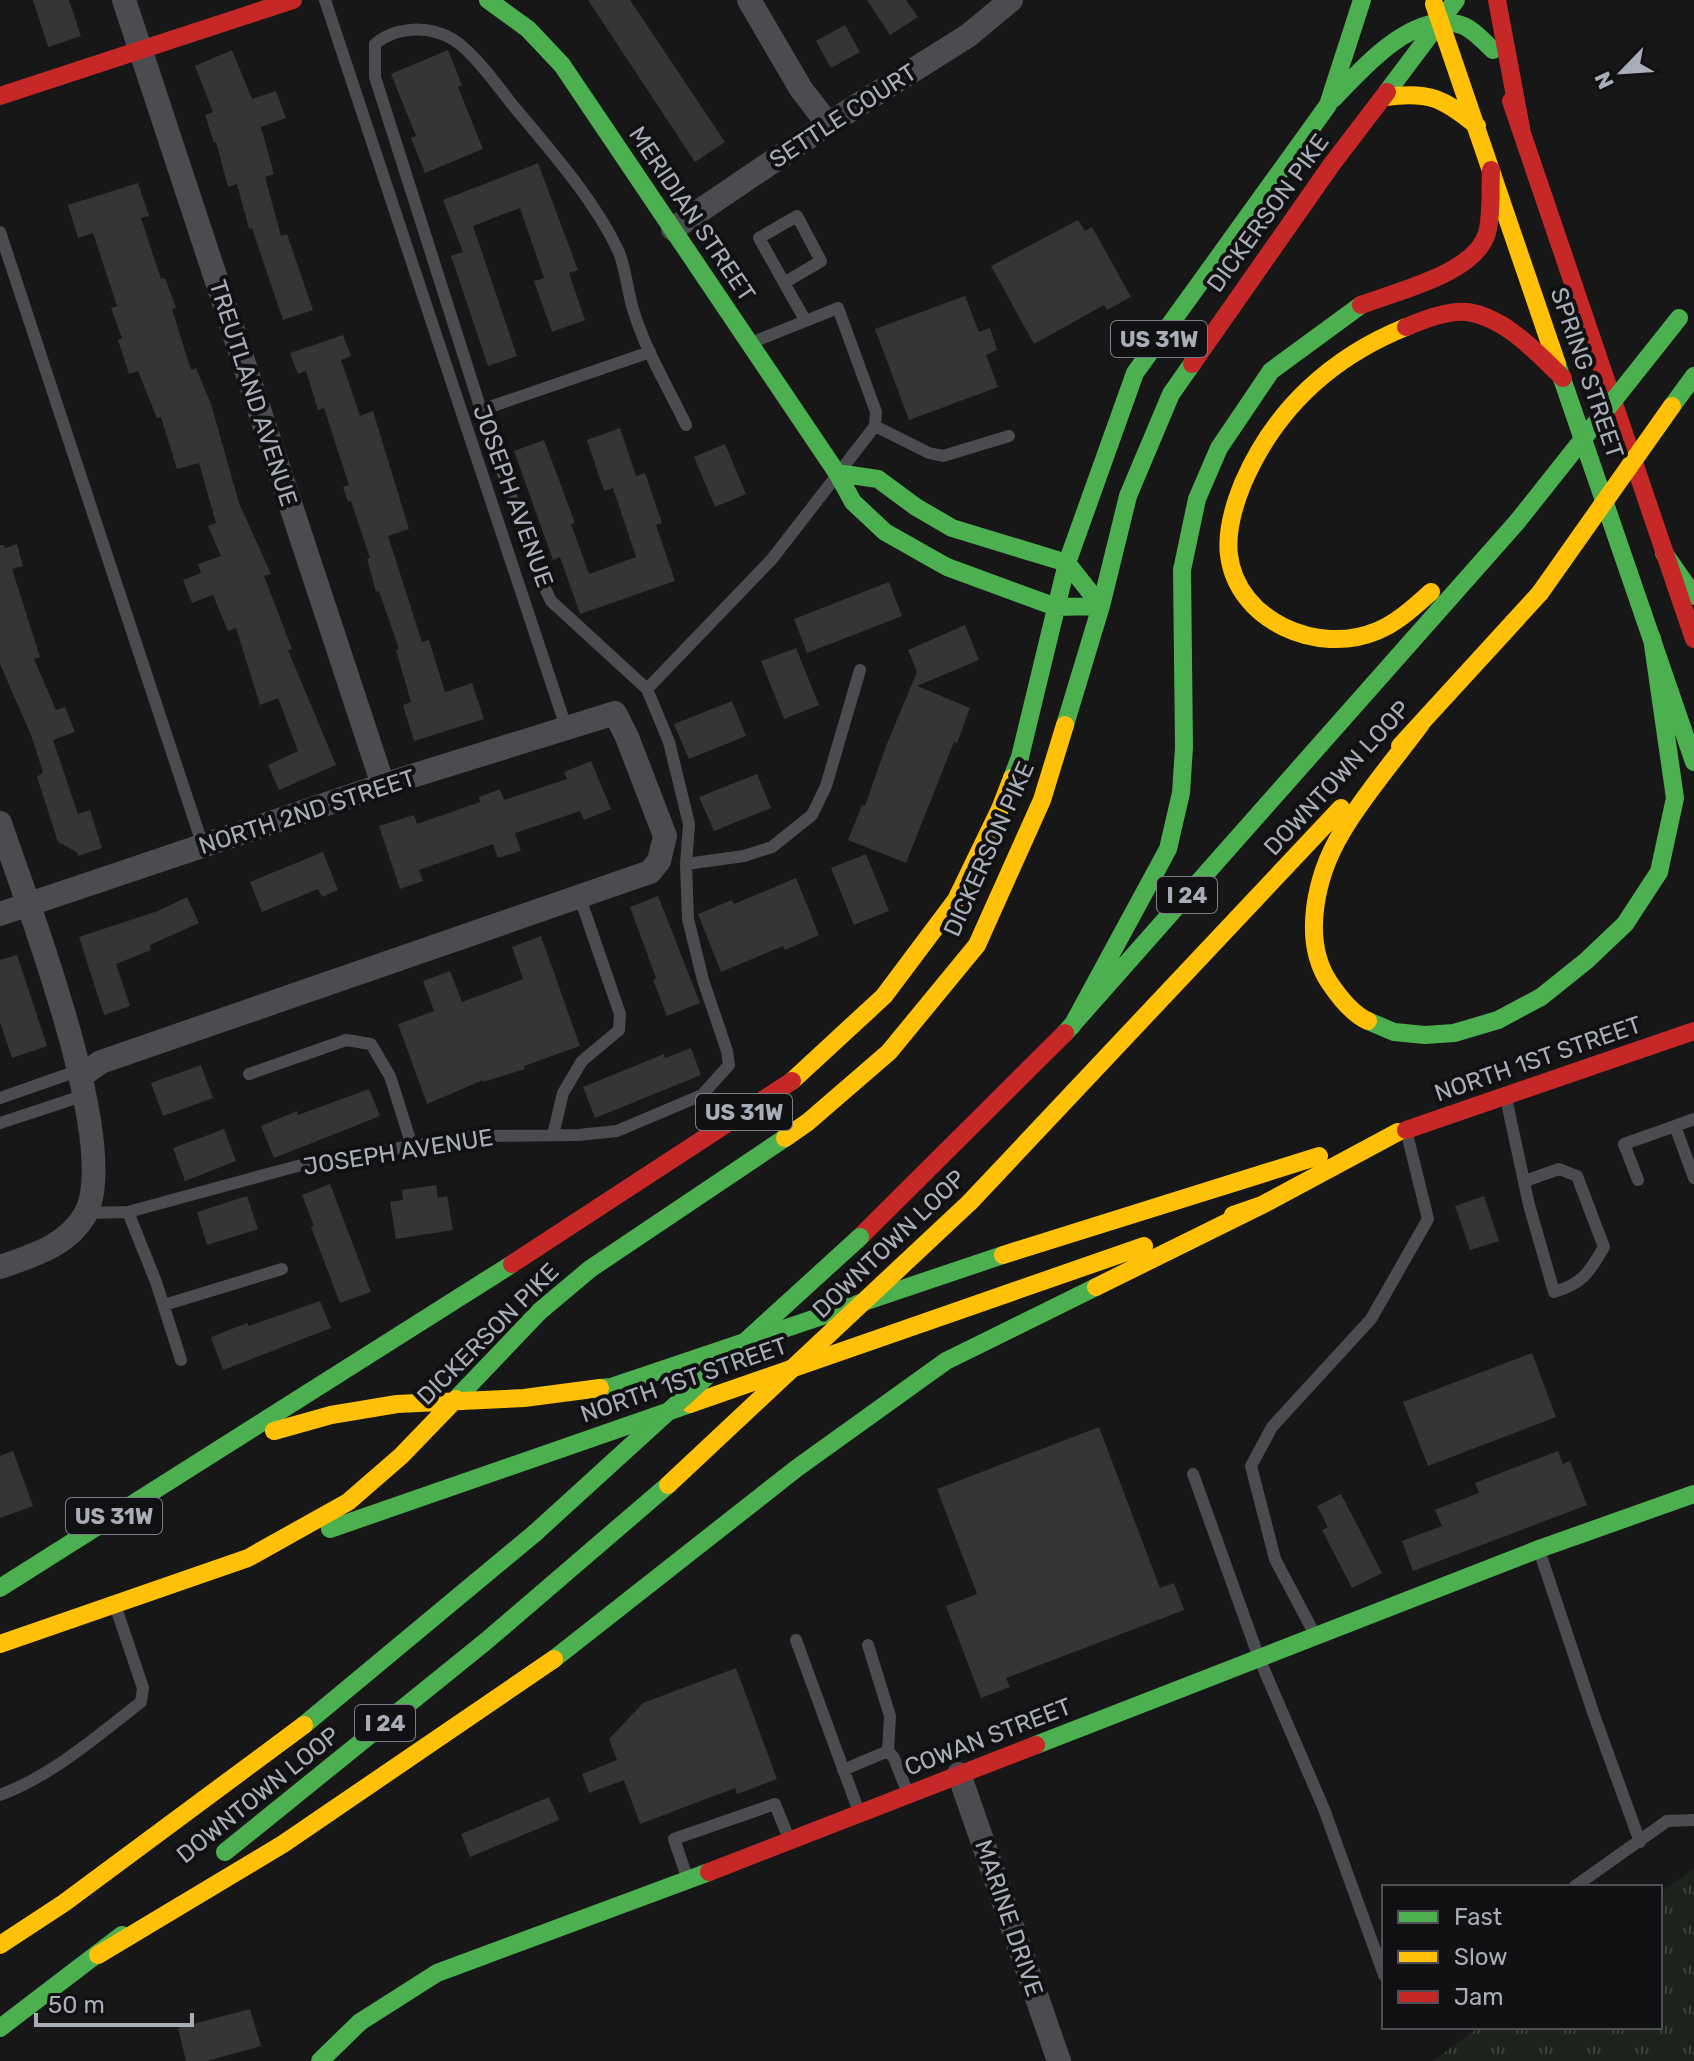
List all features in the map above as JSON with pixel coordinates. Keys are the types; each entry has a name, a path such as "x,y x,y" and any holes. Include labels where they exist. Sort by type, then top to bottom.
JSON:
{"main road":[{"path":"0,96 293,0"},
{"name":"MERIDIAN STREET","path":"488,0 540,37 562,65 837,473 853,502 885,532 947,567 1056,607 1101,606"},
{"name":"DICKERSON PIKE","path":"0,1588 421,1323 791,1082 884,996 956,900 1000,809 1020,757 1067,563 1135,373 1328,105 1362,0"},
{"name":"SPRING STREET","path":"1433,0 1694,762"},
{"name":"DICKERSON PIKE","path":"0,1644 248,1558 348,1502 401,1456 540,1311 590,1269 808,1122 889,1052 977,945 1042,800 1101,606 1128,496 1171,394 1332,164 1456,0"},
{"path":"1497,0 1521,128"},
{"name":"SPRING STREET","path":"1480,12 1694,639"},
{"path":"1328,105 1375,57 1404,35 1441,21 1463,25 1493,50"},
{"path":"1385,97 1422,92 1441,97 1477,126"},
{"path":"1072,1026 1168,849 1181,793 1184,747 1182,570 1197,499 1219,448 1271,371 1354,308 1457,268 1474,255 1487,233 1491,170"},
{"path":"1501,541 1440,584 1403,617 1370,636 1339,640 1299,635 1267,618 1244,597 1231,563 1228,535 1233,501 1254,459 1272,429 1304,390 1352,355 1418,321 1467,312 1512,330 1563,378"},
{"name":"DOWNTOWN LOOP","path":"0,1945 89,1885 307,1723 535,1533 860,1237 1072,1026 1501,541 1683,313"},
{"name":"DOWNTOWN LOOP","path":"0,2028 98,1955 485,1642 668,1485 970,1202 1421,724 1540,593 1694,376"},
{"path":"1672,406 1694,395"},
{"path":"837,473 878,479 952,528 1067,563 1101,606"},
{"path":"1664,553 1694,596"},
{"path":"1421,724 1341,833 1321,882 1313,927 1318,965 1335,991 1359,1017 1394,1032 1425,1035 1454,1033 1498,1020 1541,997 1625,924 1659,872 1675,798 1652,638"},
{"name":"NORTH 1ST STREET","path":"229,1445 331,1415 397,1404 524,1398 611,1387 1085,1227 1402,1131 1694,1031"},
{"name":"NORTH 1ST STREET","path":"248,1558 1262,1205 1402,1131"},
{"path":"98,1955 283,1844 527,1679 797,1468 946,1361 1262,1205"},
{"name":"COWAN STREET","path":"320,2061 360,2022 437,1973 688,1880 1539,1549 1694,1494"}],"street":[{"name":"TREUTLAND AVENUE","path":"124,0 383,785"},
{"path":"749,0 801,89 828,124"},
{"name":"SETTLE COURT","path":"673,229 828,124 969,35 1011,0"},
{"name":"NORTH 2ND STREET","path":"0,914 383,785 615,713 665,836 659,861 650,872 580,898"},
{"path":"0,823 82,1080 95,1180 86,1213 63,1240 32,1256 0,1267"},
{"path":"82,1080 101,1062 580,898"},
{"name":"MARINE DRIVE","path":"959,1774 1059,2061"}],"lane":[{"path":"325,0 567,730"},
{"name":"JOSEPH AVENUE","path":"86,1213 128,1212 305,1164 471,1136 617,1131 702,1095 729,1065 688,919 686,864 689,824 669,742 647,689 551,601 537,571 481,410 375,77 375,44 387,34 404,30 431,30 455,40 489,75 594,208 619,253 633,310 686,425"},
{"path":"784,283 821,261 797,216 759,238 784,283 805,320"},
{"path":"0,232 203,846"},
{"path":"647,689 772,559 875,426 876,412 838,308 750,343"},
{"path":"481,410 650,352"},
{"path":"875,426 929,453 943,456 1009,436"},
{"path":"686,864 744,856 772,847 812,815 826,786 860,670"},
{"path":"553,1135 563,1093 582,1061 619,1030 620,1014 580,898"},
{"path":"249,1074 346,1040 371,1044 390,1076 412,1146"},
{"path":"0,1098 82,1080"},
{"path":"0,1123 82,1080"},
{"path":"1506,1095 1529,1205 1554,1292 1574,1286 1593,1267 1604,1247 1577,1176 1559,1169 1525,1181"},
{"path":"1638,1180 1624,1144 1694,1119"},
{"path":"1675,1126 1694,1178"},
{"path":"1316,1636 1275,1559 1251,1466 1272,1427 1371,1319 1428,1219 1402,1131"},
{"path":"128,1212 164,1305 181,1360"},
{"path":"164,1305 282,1269"},
{"path":"1193,1474 1259,1658 1324,1809 1382,1969"},
{"path":"1539,1549 1640,1842"},
{"path":"0,1795 28,1784 61,1763 141,1702 143,1688 114,1604"},
{"path":"796,1640 859,1812"},
{"path":"868,1645 890,1716 888,1751 894,1758 908,1793"},
{"path":"843,1770 888,1751"},
{"path":"688,1880 674,1839 775,1804 789,1839"},
{"path":"1577,1885 1667,1821 1694,1820"}],"green space":[{"path":"1694,1868 1694,2061 1433,2061 1476,2029 1662,2029 1662,1892"}],"building":[{"path":"33,0 69,0 81,36 48,47"},
{"path":"588,0 630,0 725,142 695,162"},
{"path":"867,0 906,0 918,17 890,35"},
{"path":"845,25 860,52 831,68 816,41"},
{"path":"232,50 252,99 276,91 286,118 261,127 274,174 265,177 281,236 287,234 313,310 283,320 252,228 249,229 237,184 228,187 205,115 213,112 195,66"},
{"path":"448,50 462,85 458,87 483,149 425,173 411,138 416,136 391,74"},
{"path":"538,163 578,270 569,273 585,320 552,332 534,281 544,278 520,208 473,226 517,356 488,366 451,256 463,252 443,200"},
{"path":"138,183 149,216 141,218 161,279 165,278 176,308 172,309 191,370 196,368 211,404 239,503 271,574 264,576 292,649 288,650 336,765 279,790 268,765 298,751 278,698 260,705 236,628 228,631 213,595 192,603 183,580 201,573 198,564 221,556 208,526 216,523 199,463 177,469 161,417 157,418 138,371 129,374 118,340 122,338 111,308 117,306 93,233 78,238 68,205"},
{"path":"1078,220 1085,231 1092,227 1131,297 1107,310 1104,305 1034,344 991,266"},
{"path":"965,296 979,332 990,328 997,350 986,355 998,387 909,420 875,329"},
{"path":"343,335 351,356 341,360 360,416 373,411 409,529 388,536 422,642 429,640 445,692 472,683 484,719 414,741 403,705 411,702 396,650 399,649 379,591 376,592 367,559 370,558 351,501 348,502 343,487 349,485 324,408 318,410 306,371 298,374 290,353"},
{"path":"620,428 636,476 645,473 662,523 656,525 675,581 580,614 560,557 553,560 514,451 544,440 575,523 571,524 589,574 636,557 613,488 604,491 587,440"},
{"path":"725,444 746,494 715,507 694,457"},
{"path":"17,544 23,566 12,569 40,657 34,659 56,710 65,707 75,732 53,740 78,814 90,810 102,848 78,856 77,852 58,842 37,777 43,772 31,735 0,664 0,545 5,548"},
{"path":"889,582 902,616 807,653 794,619"},
{"path":"965,625 979,660 917,686 970,708 906,863 848,840 862,805 865,806 917,672 908,650"},
{"path":"796,648 819,705 784,719 761,661"},
{"path":"732,701 746,736 689,759 674,724"},
{"path":"591,761 611,809 584,820 580,811 515,833 521,851 498,858 493,844 419,870 423,881 400,889 379,826 414,815 417,824 480,802 479,797 500,789 504,800 567,779 564,772"},
{"path":"757,774 771,808 714,831 699,797"},
{"path":"323,852 338,890 322,897 318,889 262,912 250,882"},
{"path":"866,854 889,911 854,925 831,868"},
{"path":"796,878 819,935 785,950 783,946 721,972 698,914 732,900 734,904"},
{"path":"658,896 700,1003 667,1016 630,907"},
{"path":"187,897 199,923 150,945 151,950 116,964 130,1006 104,1015 79,937 158,911"},
{"path":"541,936 580,1046 524,1066 525,1069 483,1080 427,1104 398,1024 434,1011 423,981 450,971 462,1002 523,979 512,947"},
{"path":"17,955 47,1046 12,1058 0,1022 0,960"},
{"path":"691,1048 701,1075 595,1118 583,1087 664,1054 665,1058"},
{"path":"201,1065 213,1098 163,1116 151,1083"},
{"path":"369,1089 380,1116 274,1158 261,1126 297,1111 298,1115"},
{"path":"224,1129 236,1161 185,1181 173,1148"},
{"path":"330,1184 371,1292 340,1303 302,1195"},
{"path":"436,1185 438,1198 447,1196 453,1230 396,1239 390,1202 403,1200 402,1190"},
{"path":"247,1196 258,1229 207,1245 197,1212"},
{"path":"1484,1196 1499,1241 1470,1250 1455,1206"},
{"path":"320,1301 331,1328 223,1370 211,1337"},
{"path":"1532,1353 1556,1417 1428,1466 1403,1402"},
{"path":"1099,1427 1160,1588 1174,1583 1184,1610 1006,1678 1010,1687 981,1698 946,1606 977,1594 937,1489"},
{"path":"13,1451 33,1506 0,1518 0,1456"},
{"path":"1558,1451 1563,1464 1570,1461 1587,1505 1413,1571 1402,1541 1442,1526 1435,1510 1479,1493 1475,1483"},
{"path":"1341,1494 1382,1573 1352,1588 1322,1530 1328,1527 1317,1506"},
{"path":"736,1668 777,1779 737,1794 735,1788 640,1824 624,1780 589,1793 582,1774 617,1760 609,1739 643,1703"},
{"path":"549,1797 559,1820 470,1857 461,1834"},
{"path":"250,2009 261,2046 207,2061 186,2061 178,2028"}],"traffic: fast":[{"path":"488,0 528,29 562,65 837,473 853,502 885,532 947,567 1056,607 1101,606"},
{"path":"1012,778 1020,757 1067,563 1135,373 1328,105 1362,0"},
{"path":"1387,92 1456,0"},
{"path":"1333,99 1391,44 1427,25 1446,22 1464,26 1493,50"},
{"path":"1072,1026 1168,849 1181,793 1184,747 1182,570 1197,499 1219,448 1271,371 1361,305"},
{"path":"1517,522 1679,318"},
{"path":"1065,725 1101,606 1128,496 1171,394 1192,364"},
{"path":"1557,364 1694,762"},
{"path":"1672,406 1694,376"},
{"path":"837,473 878,479 952,528 1067,563 1101,606"},
{"path":"1065,1033 1517,522"},
{"path":"1664,553 1694,596"},
{"path":"1368,1021 1394,1032 1425,1035 1454,1033 1498,1020 1541,997 1625,924 1659,872 1675,798 1652,638"},
{"path":"456,1399 540,1311 590,1269 785,1138"},
{"path":"535,1533 860,1237"},
{"path":"600,1388 611,1387 1003,1255"},
{"path":"0,1588 512,1264"},
{"path":"554,1659 797,1468 946,1361 1096,1287"},
{"path":"330,1529 690,1404"},
{"path":"225,1852 485,1642 668,1485"},
{"path":"1036,1745 1539,1549 1694,1494"},
{"path":"304,1725 535,1533"},
{"path":"320,2061 360,2022 437,1973 709,1872"},
{"path":"0,2028 122,1935"}],"traffic: slow":[{"path":"1434,4 1557,364"},
{"path":"1385,97 1413,95 1435,99 1477,126"},
{"path":"1406,327 1379,339 1330,370 1289,409 1256,456 1243,483 1230,527 1228,546 1235,578 1247,598 1264,615 1306,635 1330,639 1354,638 1377,631 1412,609 1431,592"},
{"path":"1540,593 1672,406"},
{"path":"1400,746 1540,593"},
{"path":"1368,1021 1342,999 1320,965 1314,927 1315,907 1325,868 1350,818 1421,724"},
{"path":"785,1138 889,1052 977,945 1042,800 1065,725"},
{"path":"792,1081 884,996 956,900 1012,778"},
{"path":"970,1202 1341,808"},
{"path":"1233,1215 1262,1205 1398,1132"},
{"path":"1003,1255 1319,1156"},
{"path":"668,1485 970,1202"},
{"path":"1096,1287 1262,1205"},
{"path":"690,1404 1144,1246"},
{"path":"274,1431 331,1415 397,1404 524,1398 600,1388"},
{"path":"0,1644 248,1558 348,1502 401,1456 456,1399"},
{"path":"98,1955 283,1844 554,1659"},
{"path":"0,1945 64,1903 304,1725"}],"traffic: jam":[{"path":"0,96 293,0"},
{"path":"1497,0 1521,128"},
{"path":"1192,364 1332,164 1387,92"},
{"path":"1511,101 1694,639"},
{"path":"1361,305 1433,279 1467,260 1480,247 1489,226 1491,170"},
{"path":"1406,327 1452,313 1481,315 1507,328 1563,378"},
{"path":"1406,1130 1694,1031"},
{"path":"860,1237 1065,1033"},
{"path":"512,1264 792,1081"},
{"path":"709,1872 1036,1745"}]}
